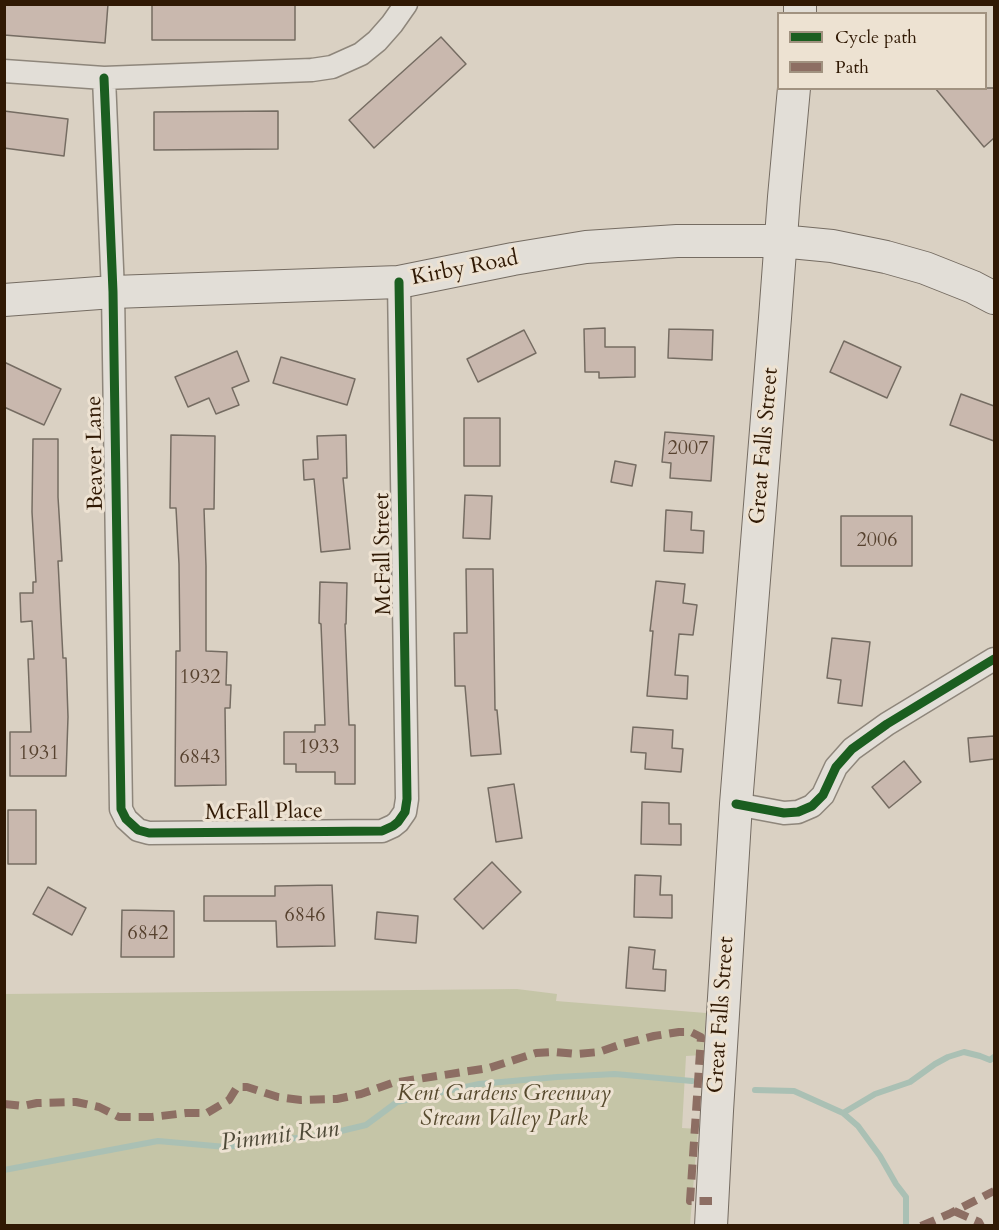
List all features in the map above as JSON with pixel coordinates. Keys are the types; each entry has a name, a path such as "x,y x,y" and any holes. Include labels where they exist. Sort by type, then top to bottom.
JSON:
{"main road":[{"name":"Great Falls Street","path":"711,1226 736,804 794,90"},
{"name":"Kirby Road","path":"4,300 113,292 399,282 586,247 649,242 780,241 832,246 885,257 925,268 994,298"}],"street":[{"path":"4,71 104,78 312,70 332,67 361,54 377,41 406,4"},
{"name":"Beaver Lane","path":"104,78 113,292 121,809 125,829"},
{"name":"McFall Street","path":"399,282 407,799 404,827"},
{"path":"736,804 784,813 798,812 812,806 823,795 836,767 852,749 887,724 994,659"},
{"name":"McFall Place","path":"125,829 149,833 382,831 393,826 404,827"}],"green space":[{"name":"Kent Gardens Greenway Stream Valley Park","path":"517,989 557,994 556,1001 706,1013 703,1055 686,1056 682,1128 698,1129 690,1225 5,1225 5,994"}],"building":[{"path":"4,4 108,4 105,43 4,35"},
{"path":"152,4 295,4 295,40 152,40"},
{"path":"441,37 466,64 374,148 349,120"},
{"path":"994,88 994,138 984,147 937,90"},
{"path":"4,111 68,119 64,156 4,148"},
{"path":"278,111 278,149 154,150 154,112"},
{"path":"605,328 605,347 635,347 635,377 599,378 599,372 585,372 584,329"},
{"path":"669,329 713,330 712,360 668,358"},
{"path":"524,330 536,353 478,382 467,359"},
{"path":"844,341 901,367 887,398 830,372"},
{"path":"237,351 249,381 232,388 239,405 216,414 209,398 188,407 175,377"},
{"path":"281,357 355,379 347,405 273,383"},
{"path":"4,362 61,389 44,425 4,407"},
{"path":"961,394 994,406 994,441 950,425"},
{"path":"464,418 500,418 500,466 464,466"},
{"path":"665,432 714,436 711,481 670,478 671,463 662,462"},
{"path":"171,435 215,436 214,509 204,509 206,651 227,652 226,685 231,685 230,708 225,708 226,785 175,786 176,651 180,651 176,508 170,508"},
{"path":"346,435 347,478 343,478 350,549 321,552 314,479 304,480 303,460 318,459 317,436"},
{"path":"33,439 58,439 58,497 62,561 58,561 68,717 66,776 10,776 10,732 31,732 28,659 34,659 32,621 21,622 20,593 33,593 33,582 36,582 32,512"},
{"path":"615,461 636,465 632,486 611,482"},
{"path":"465,495 492,496 490,539 463,538"},
{"path":"666,510 692,512 691,530 704,531 703,553 664,551"},
{"path":"841,516 912,516 912,566 841,566"},
{"path":"466,569 493,569 495,710 497,710 501,754 471,756 465,686 455,686 454,633 467,633"},
{"path":"656,581 685,584 683,603 697,605 693,635 679,634 675,675 688,676 687,699 647,696 653,631 650,631"},
{"path":"320,582 347,583 345,624 349,725 355,725 355,784 335,784 335,772 296,772 296,764 284,764 284,732 315,732 315,725 325,725 321,624 319,623"},
{"path":"832,638 870,642 862,706 838,703 841,680 827,678"},
{"path":"633,727 673,730 672,748 683,749 681,772 645,769 646,753 631,752"},
{"path":"994,736 994,759 970,762 968,738"},
{"path":"904,761 921,782 889,808 872,787"},
{"path":"514,784 522,838 496,842 488,788"},
{"path":"642,802 669,803 669,824 681,824 681,845 641,844"},
{"path":"8,810 36,810 36,864 8,864"},
{"path":"492,862 521,892 483,929 454,899"},
{"path":"635,875 661,876 660,895 672,895 672,918 634,917"},
{"path":"332,885 335,946 277,947 276,921 204,921 204,896 275,896 275,886"},
{"path":"48,887 86,908 72,935 33,914"},
{"path":"122,910 174,911 174,957 121,957"},
{"path":"377,912 418,916 416,943 375,939"},
{"path":"629,947 655,950 653,969 666,970 665,991 626,988"}],"waterway":[{"path":"843,1113 875,1094 910,1082 948,1057 964,1052 990,1060 994,1057"},
{"name":"Pimmit Run","path":"4,1170 158,1141 226,1147 320,1136 366,1125 397,1102 479,1084 615,1074 692,1081"},
{"name":"Pimmit Run","path":"755,1090 794,1091 843,1113 858,1126 906,1197 906,1226"}],"marked path":[{"path":"4,1104 23,1106 37,1103 76,1102 99,1107 119,1117 207,1113 229,1100 237,1087 247,1087 278,1097 301,1100 337,1099 361,1094 392,1083 489,1068 536,1053 599,1052 654,1036 691,1032 701,1037 690,1201 712,1201"},
{"path":"921,1226 994,1191"},
{"path":"954,1211 979,1222 981,1226"}],"cycle path":[{"path":"104,78 113,292 121,809 126,819 138,830 149,833 382,831 398,822 405,812 407,799 399,282"},
{"path":"736,804 784,813 798,812 812,806 823,795 836,767 852,749 887,724 994,659"}]}
